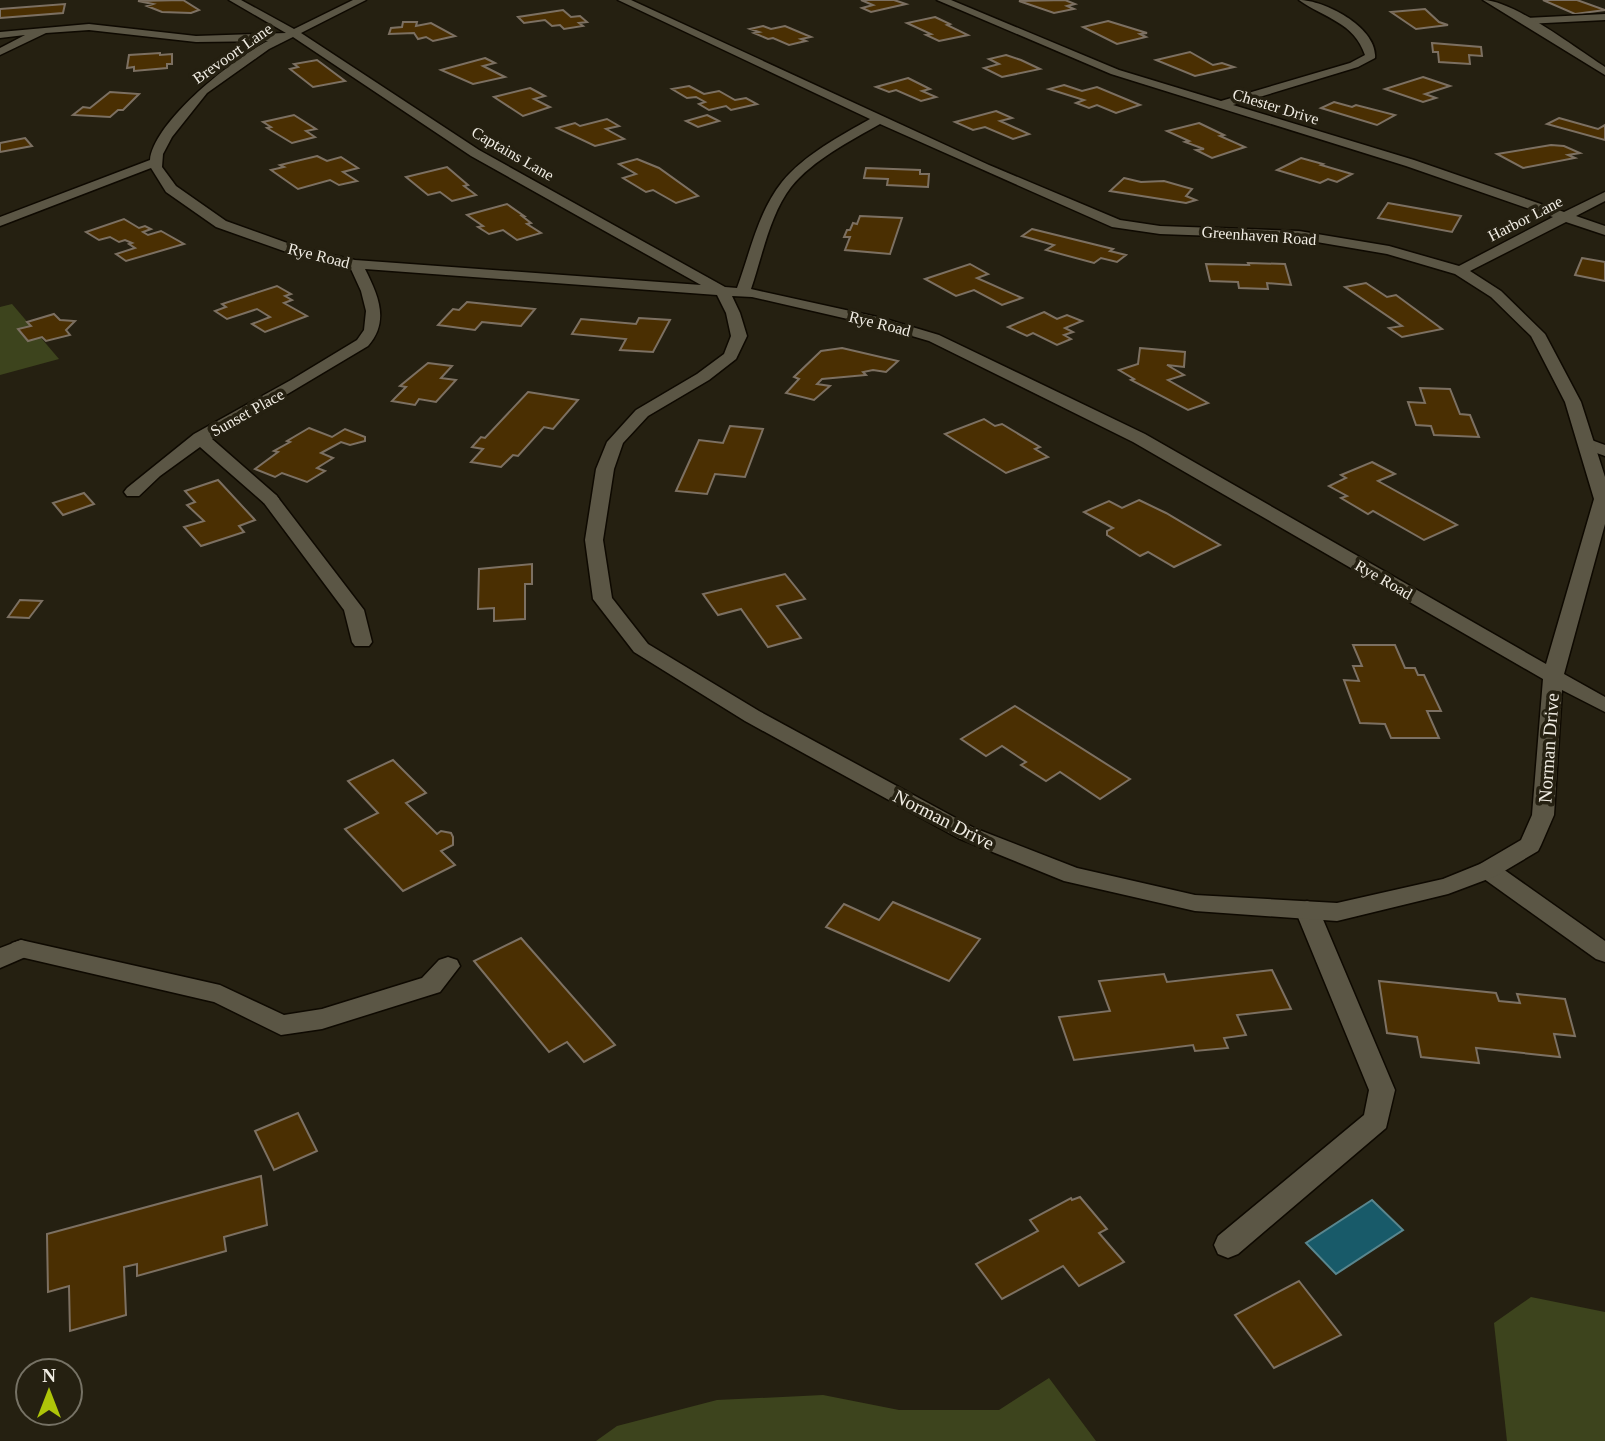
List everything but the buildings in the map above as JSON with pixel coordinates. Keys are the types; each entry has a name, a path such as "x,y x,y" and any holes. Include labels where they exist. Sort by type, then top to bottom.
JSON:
{"street":[{"name":"Brevoort Lane","path":"234,0 289,36"},
{"path":"0,35 89,27 196,39 289,36 361,0"},
{"name":"Greenhaven Road","path":"623,0 985,168 1117,224 1160,230 1299,235 1389,250 1460,271 1496,294 1537,334 1573,402 1603,499 1553,676"},
{"name":"Chester Drive","path":"942,0 1115,72 1410,163 1605,231"},
{"path":"1220,105 1353,65 1371,56 1370,49 1359,33 1337,16 1304,0"},
{"path":"1488,0 1605,72"},
{"path":"1526,21 1605,17"},
{"path":"0,51 44,30"},
{"name":"Brevoort Lane","path":"156,162 157,154 167,136 203,91 265,47 289,36"},
{"name":"Captains Lane","path":"289,36 475,153 732,292"},
{"path":"732,292 786,184 842,141 879,118"},
{"path":"0,222 156,162"},
{"name":"Rye Road","path":"156,162 156,167 172,189 221,224 300,252 355,264 732,292 882,322 934,338 1003,369 1139,438 1553,676"},
{"name":"Harbor Lane","path":"1460,271 1605,196"},
{"name":"Sunset Place","path":"133,492 156,468 200,439 278,397 366,339 373,319 372,302 355,264"},
{"name":"Norman Drive","path":"732,292 733,313 739,337 731,356 703,377 642,413 615,442 605,469 594,540 603,599 641,648 752,716 966,833 1072,875 1195,903 1337,912 1448,886 1488,870 1530,845 1543,816 1553,676"},
{"path":"200,439 270,499 354,610 362,642"},
{"path":"1586,443 1605,451"},
{"path":"1553,676 1605,706"},
{"path":"1488,870 1605,953"},
{"path":"1228,1245 1376,1120 1382,1090 1307,910"},
{"path":"10,954 220,994 281,1025 322,1019 431,985 448,966"}],"green space":[{"path":"12,304 59,359 0,375 0,307"},
{"path":"1531,1297 1605,1312 1605,1441 1507,1441 1494,1323"},
{"path":"1049,1378 1096,1441 596,1441 617,1426 717,1400 823,1395 899,1410 999,1410"}],"water":[{"path":"1372,1200 1403,1230 1336,1274 1306,1243"}]}
